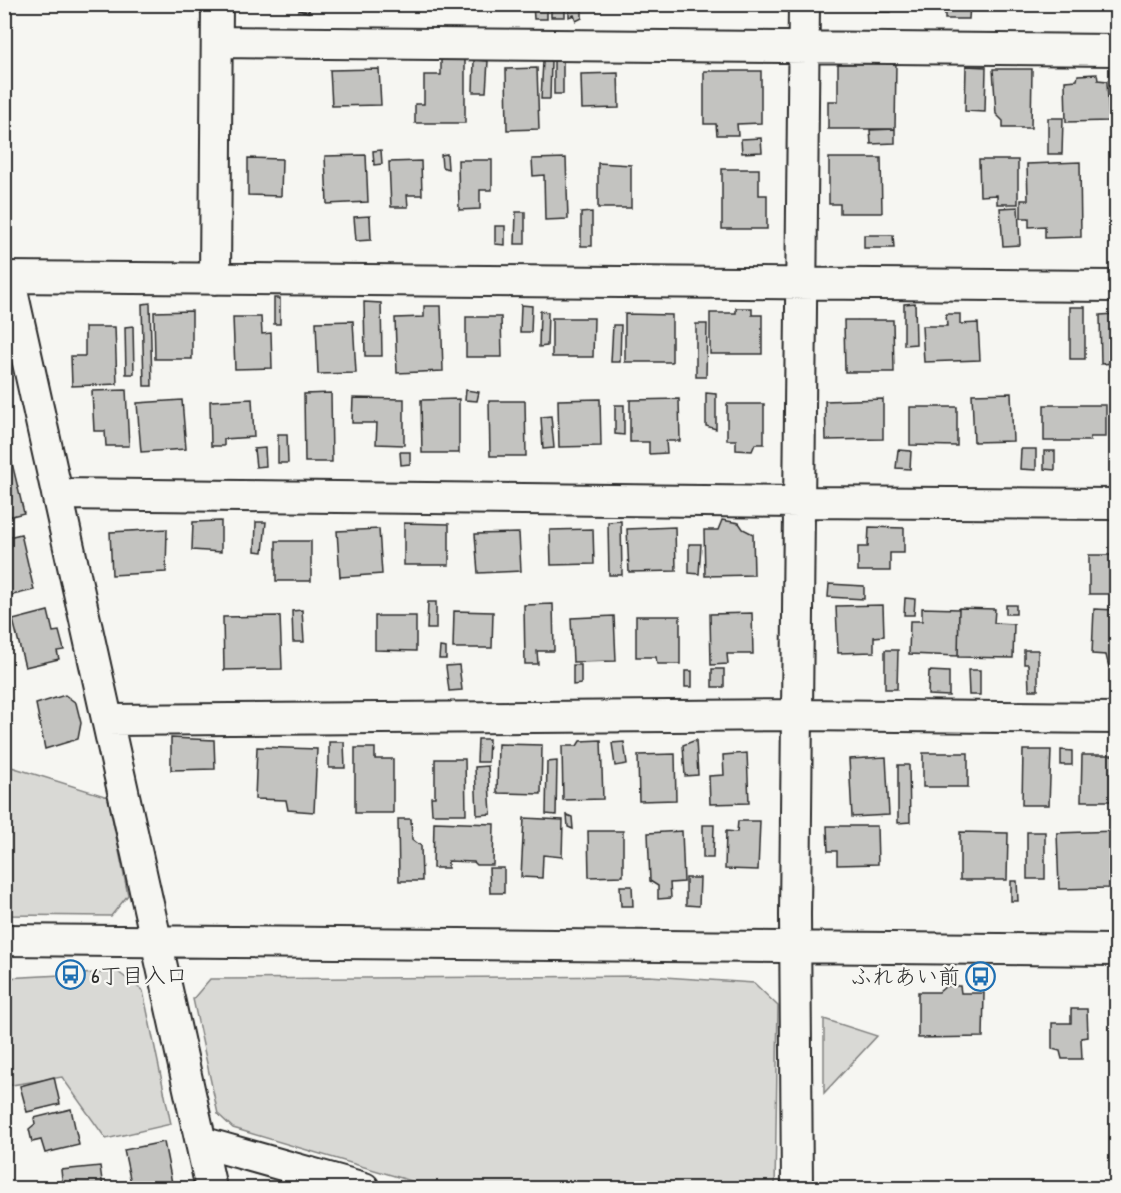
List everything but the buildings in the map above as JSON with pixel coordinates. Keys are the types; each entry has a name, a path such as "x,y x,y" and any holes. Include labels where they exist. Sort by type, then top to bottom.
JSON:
{"street":[{"path":"215,279 217,4"},
{"path":"797,1188 794,947 804,4"},
{"path":"217,42 1116,50"},
{"path":"211,1188 7,277 1116,286"},
{"path":"57,494 1116,504"},
{"path":"107,720 797,715 1116,718"},
{"path":"4,940 1116,950"},
{"path":"201,1142 364,1188"}],"shaded area":[{"path":"5,765 108,797 128,895 111,916 5,915"},
{"path":"118,972 143,991 171,1124 106,1139 62,1077 5,1086 5,978"},
{"path":"649,976 754,983 778,1006 775,1188 435,1188 233,1128 218,1114 193,999 210,979"},
{"path":"824,1019 877,1036 824,1093"}],"place":[{"name":"6丁目入口","path":"70,975"},
{"name":"ふれあい前","path":"981,976"}]}
